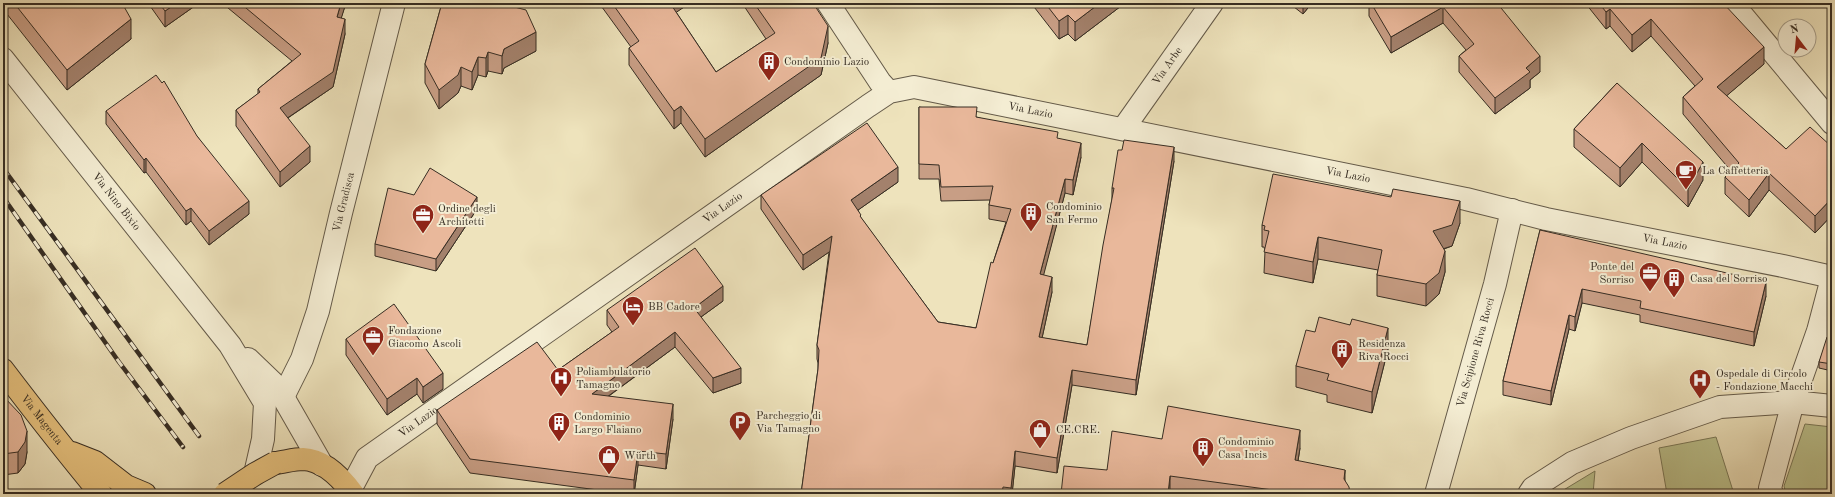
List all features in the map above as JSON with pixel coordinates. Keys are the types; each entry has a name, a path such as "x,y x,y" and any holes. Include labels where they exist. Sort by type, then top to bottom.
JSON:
{"main road":[{"name":"Via Magenta","path":"3,370 101,494"},
{"name":"Via Magenta","path":"65,450 95,462 126,486 145,494"},
{"path":"224,493 275,463 304,459 322,465 338,476 352,492"}],"street":[{"name":"Via Gradisca","path":"283,397 302,359 318,311 394,3"},
{"path":"828,3 880,82 889,92"},
{"name":"Via Arbe","path":"1123,129 1212,3"},
{"path":"1732,3 1832,123"},
{"name":"Via Nino Bixio","path":"3,59 230,345 265,403 263,439 255,474"},
{"name":"Via Lazio","path":"352,492 367,458 889,92 914,87 1512,210 1546,220 1783,266 1832,278"},
{"name":"Via Scipione Riva Rocci","path":"1436,494 1495,284 1512,210"},
{"path":"1772,494 1770,488 1793,402 1818,331 1832,278"},
{"name":"Via Nino Bixio","path":"230,345 273,383 283,397 322,465"},
{"path":"1529,494 1533,488 1572,463 1631,438 1720,407 1793,402 1832,406"}],"green space":[{"path":"1805,424 1832,427 1832,494 1786,494 1784,486"},
{"path":"1716,437 1734,494 1667,494 1659,448"},
{"path":"1595,471 1593,494 1557,494"}],"building":[{"path":"14,3 122,3 131,19 67,70"},
{"path":"159,3 177,3 165,11"},
{"path":"240,3 341,3 337,17 345,19 333,72 280,108 310,146 280,172 236,110 260,92 258,89 301,54"},
{"path":"442,3 499,3 526,10 536,32 504,49 502,56 488,52 486,58 478,57 472,72 461,67 458,75 439,90 425,64"},
{"name":"Condominio Lazio","path":"612,3 670,3 716,72 775,33 754,3 813,3 828,26 821,58 705,139 681,106 674,111 629,48 639,41"},
{"path":"1045,3 1100,3 1075,22 1068,15 1059,21"},
{"path":"1371,3 1497,3 1540,56 1526,68 1530,72 1495,98 1459,56 1474,44 1443,7 1391,37"},
{"path":"1599,3 1723,3 1764,47 1717,87 1786,149 1810,127 1832,147 1832,198 1815,216 1769,173 1749,200 1725,177 1739,163 1683,97 1703,79 1651,19 1632,35 1610,9 1606,12"},
{"path":"156,75 162,83 164,81 197,136 249,201 209,231 191,208 186,211 146,158 144,160 106,111"},
{"path":"1617,83 1703,162 1688,189 1642,143 1620,168 1574,129"},
{"path":"919,107 977,107 976,117 1058,132 1057,138 1081,143 1073,180 1065,179 1040,274 1052,277 1039,337 1087,345 1114,188 1112,188 1118,150 1122,150 1124,140 1174,147 1136,380 1072,370 1057,458 1015,451 1011,488 1003,487 1002,494 801,494 818,369 819,350 817,345 832,236 803,255 761,195 867,123 898,167 851,200 861,215 860,216 938,322 976,328 991,262 993,263 1011,209 989,205 993,186 941,187 939,165 919,164"},
{"path":"430,168 477,197 436,259 375,244 388,188 414,195"},
{"path":"1273,174 1391,197 1393,189 1460,201 1452,225 1433,231 1445,251 1439,273 1426,284 1377,275 1382,250 1318,237 1313,262 1264,252 1269,231 1264,230 1265,226 1262,225"},
{"path":"1540,230 1766,282 1754,332 1640,308 1641,301 1582,289 1575,317 1569,315 1551,391 1503,381"},
{"path":"695,248 723,286 694,308 741,368 713,378 675,332 592,394 673,404 666,454 638,451 634,480 470,459 437,410 537,342 558,370 619,327 607,310"},
{"path":"394,304 443,373 423,387 417,378 387,399 346,339"},
{"path":"1319,317 1350,325 1352,319 1388,328 1372,392 1327,380 1329,374 1296,366 1306,330 1315,332"},
{"path":"1827,337 1832,338 1832,364 1819,362"},
{"path":"3,396 21,415 27,431 25,442 18,452 3,454"},
{"name":"Condominio Casa Incis","path":"1168,406 1300,430 1295,460 1345,470 1344,479 1349,487 1350,494 1279,494 1280,491 1170,476 1168,494 1061,494 1064,466 1107,470 1112,431 1162,439"}],"railway":[{"path":"3,168 199,436"},
{"path":"3,197 119,362 183,447"}],"place":[{"name":"Condominio Lazio","path":"769,82"},
{"name":"La Caffetteria","path":"1686,190"},
{"name":"Condominio San Fermo","path":"1031,232"},
{"name":"Ordine degli Architetti","path":"423,234"},
{"name":"Ponte del Sorriso","path":"1650,292"},
{"name":"Casa del Sorriso","path":"1674,298"},
{"name":"BB Cadore","path":"633,326"},
{"name":"Fondazione Giacomo Ascoli","path":"373,356"},
{"name":"Residenza Riva Rocci","path":"1342,370"},
{"name":"Poliambulatorio Tamagno","path":"561,398"},
{"name":"Ospedale di Circolo - Fondazione Macchi","path":"1700,400"},
{"name":"Condominio Largo Flaiano","path":"559,442"},
{"name":"Parcheggio di Via Tamagno","path":"740,442"},
{"name":"CE.CRE.","path":"1040,450"},
{"name":"Condominio Casa Incis","path":"1203,468"},
{"name":"Würth","path":"609,476"}]}
